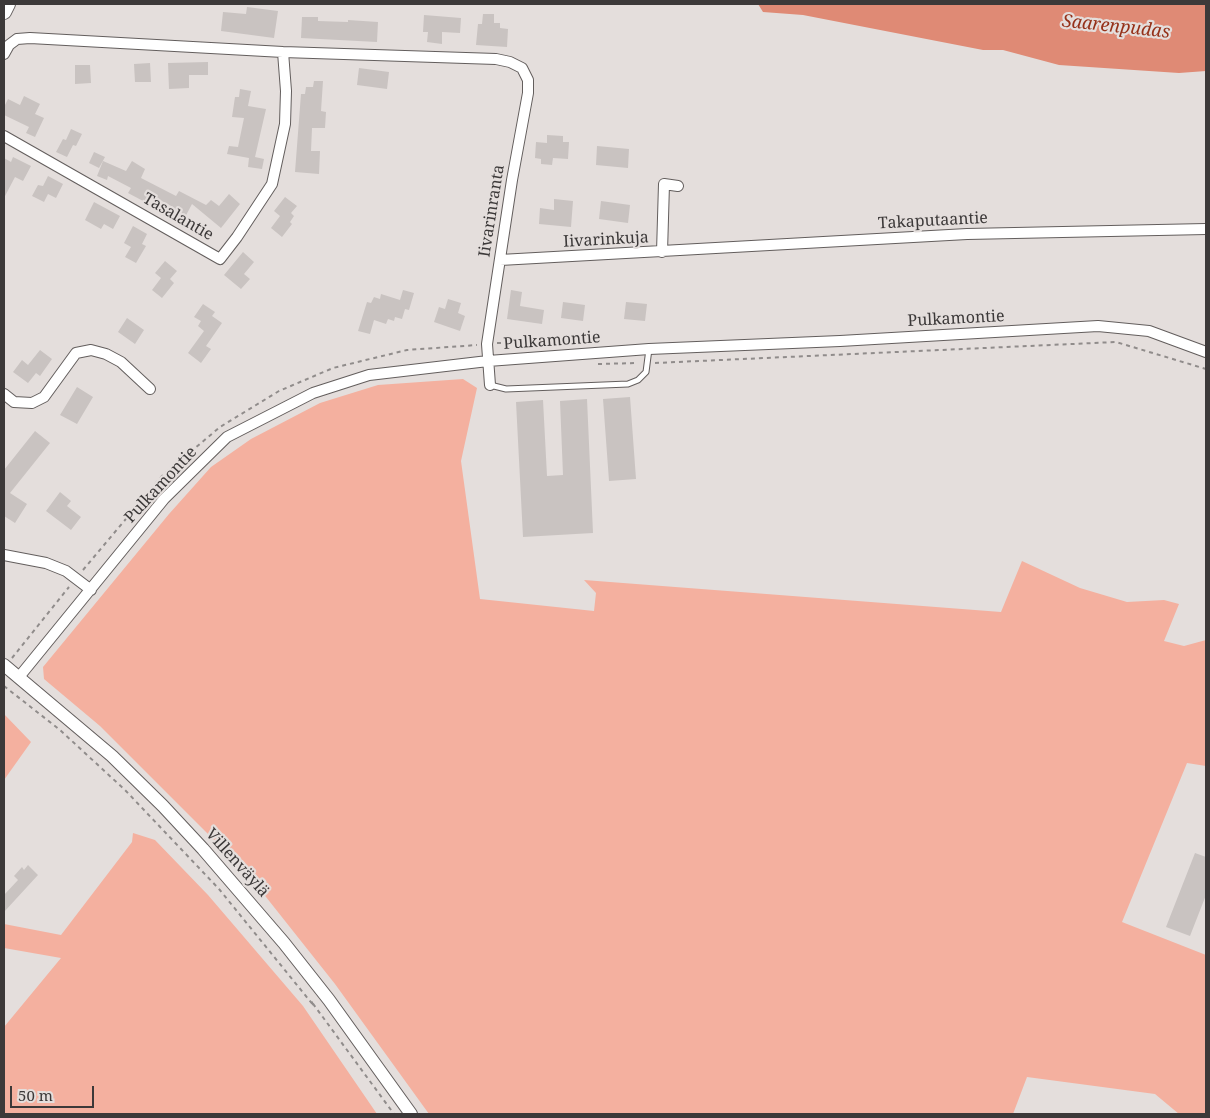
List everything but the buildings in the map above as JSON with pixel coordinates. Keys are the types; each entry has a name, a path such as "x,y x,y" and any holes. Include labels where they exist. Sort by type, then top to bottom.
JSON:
{"main road":[{"path":"4,12 8,4"}],"street":[{"path":"4,54 9,45 17,39 30,38 283,52"},
{"name":"Iivarinranta","path":"283,52 496,60 510,62 522,68 528,80 528,93 487,344 490,385"},
{"name":"Tasalantie","path":"4,136 220,259 272,184 285,124 286,90 283,52"},
{"name":"Iivarinkuja","path":"500,260 662,252 664,184 678,186"},
{"name":"Takaputaantie","path":"662,252 967,234 1206,229"},
{"name":"Pulkamontie","path":"19,677 164,499 228,437 314,393 369,375 488,361 649,348 840,341 1098,326 1149,331 1206,352"},
{"path":"4,394 14,402 32,403 44,397 76,353 90,350 106,354 121,362 150,389"},
{"path":"4,555 46,564 66,571 91,590"},
{"name":"Villenväylä","path":"5,666 112,756 203,849 284,942 329,1000 411,1114"}],"lane":[{"path":"490,385 506,389 628,384 638,380 646,372 649,348"}],"path":[{"path":"5,666 162,476 220,427 279,392 333,368 407,350 534,342 540,346 544,356"},
{"path":"590,365 1116,342 1206,368"},
{"path":"4,686 60,730 124,790 218,888 314,1006 312,1001 394,1114"}],"shaded area":[{"path":"463,379 477,388 461,461 480,599 594,611 596,593 584,580 1001,612 1022,561 1080,588 1127,602 1164,600 1179,604 1164,641 1184,646 1206,640 1206,766 1187,763 1122,922 1206,955 1206,1114 1179,1114 1155,1094 1027,1077 1013,1114 429,1114 335,984 247,873 100,726 44,679 43,667 169,514 211,467 251,439 320,403 378,385"},
{"path":"4,714 31,742 4,780"},
{"path":"133,833 155,840 208,895 303,1006 377,1114 4,1114 4,1027 61,958 4,948 4,924 61,935 132,842"}],"water":[{"name":"Saarenpudas","path":"758,4 1206,4 1206,71 1179,73 1059,65 1003,50 983,50 803,15 763,12"}]}
